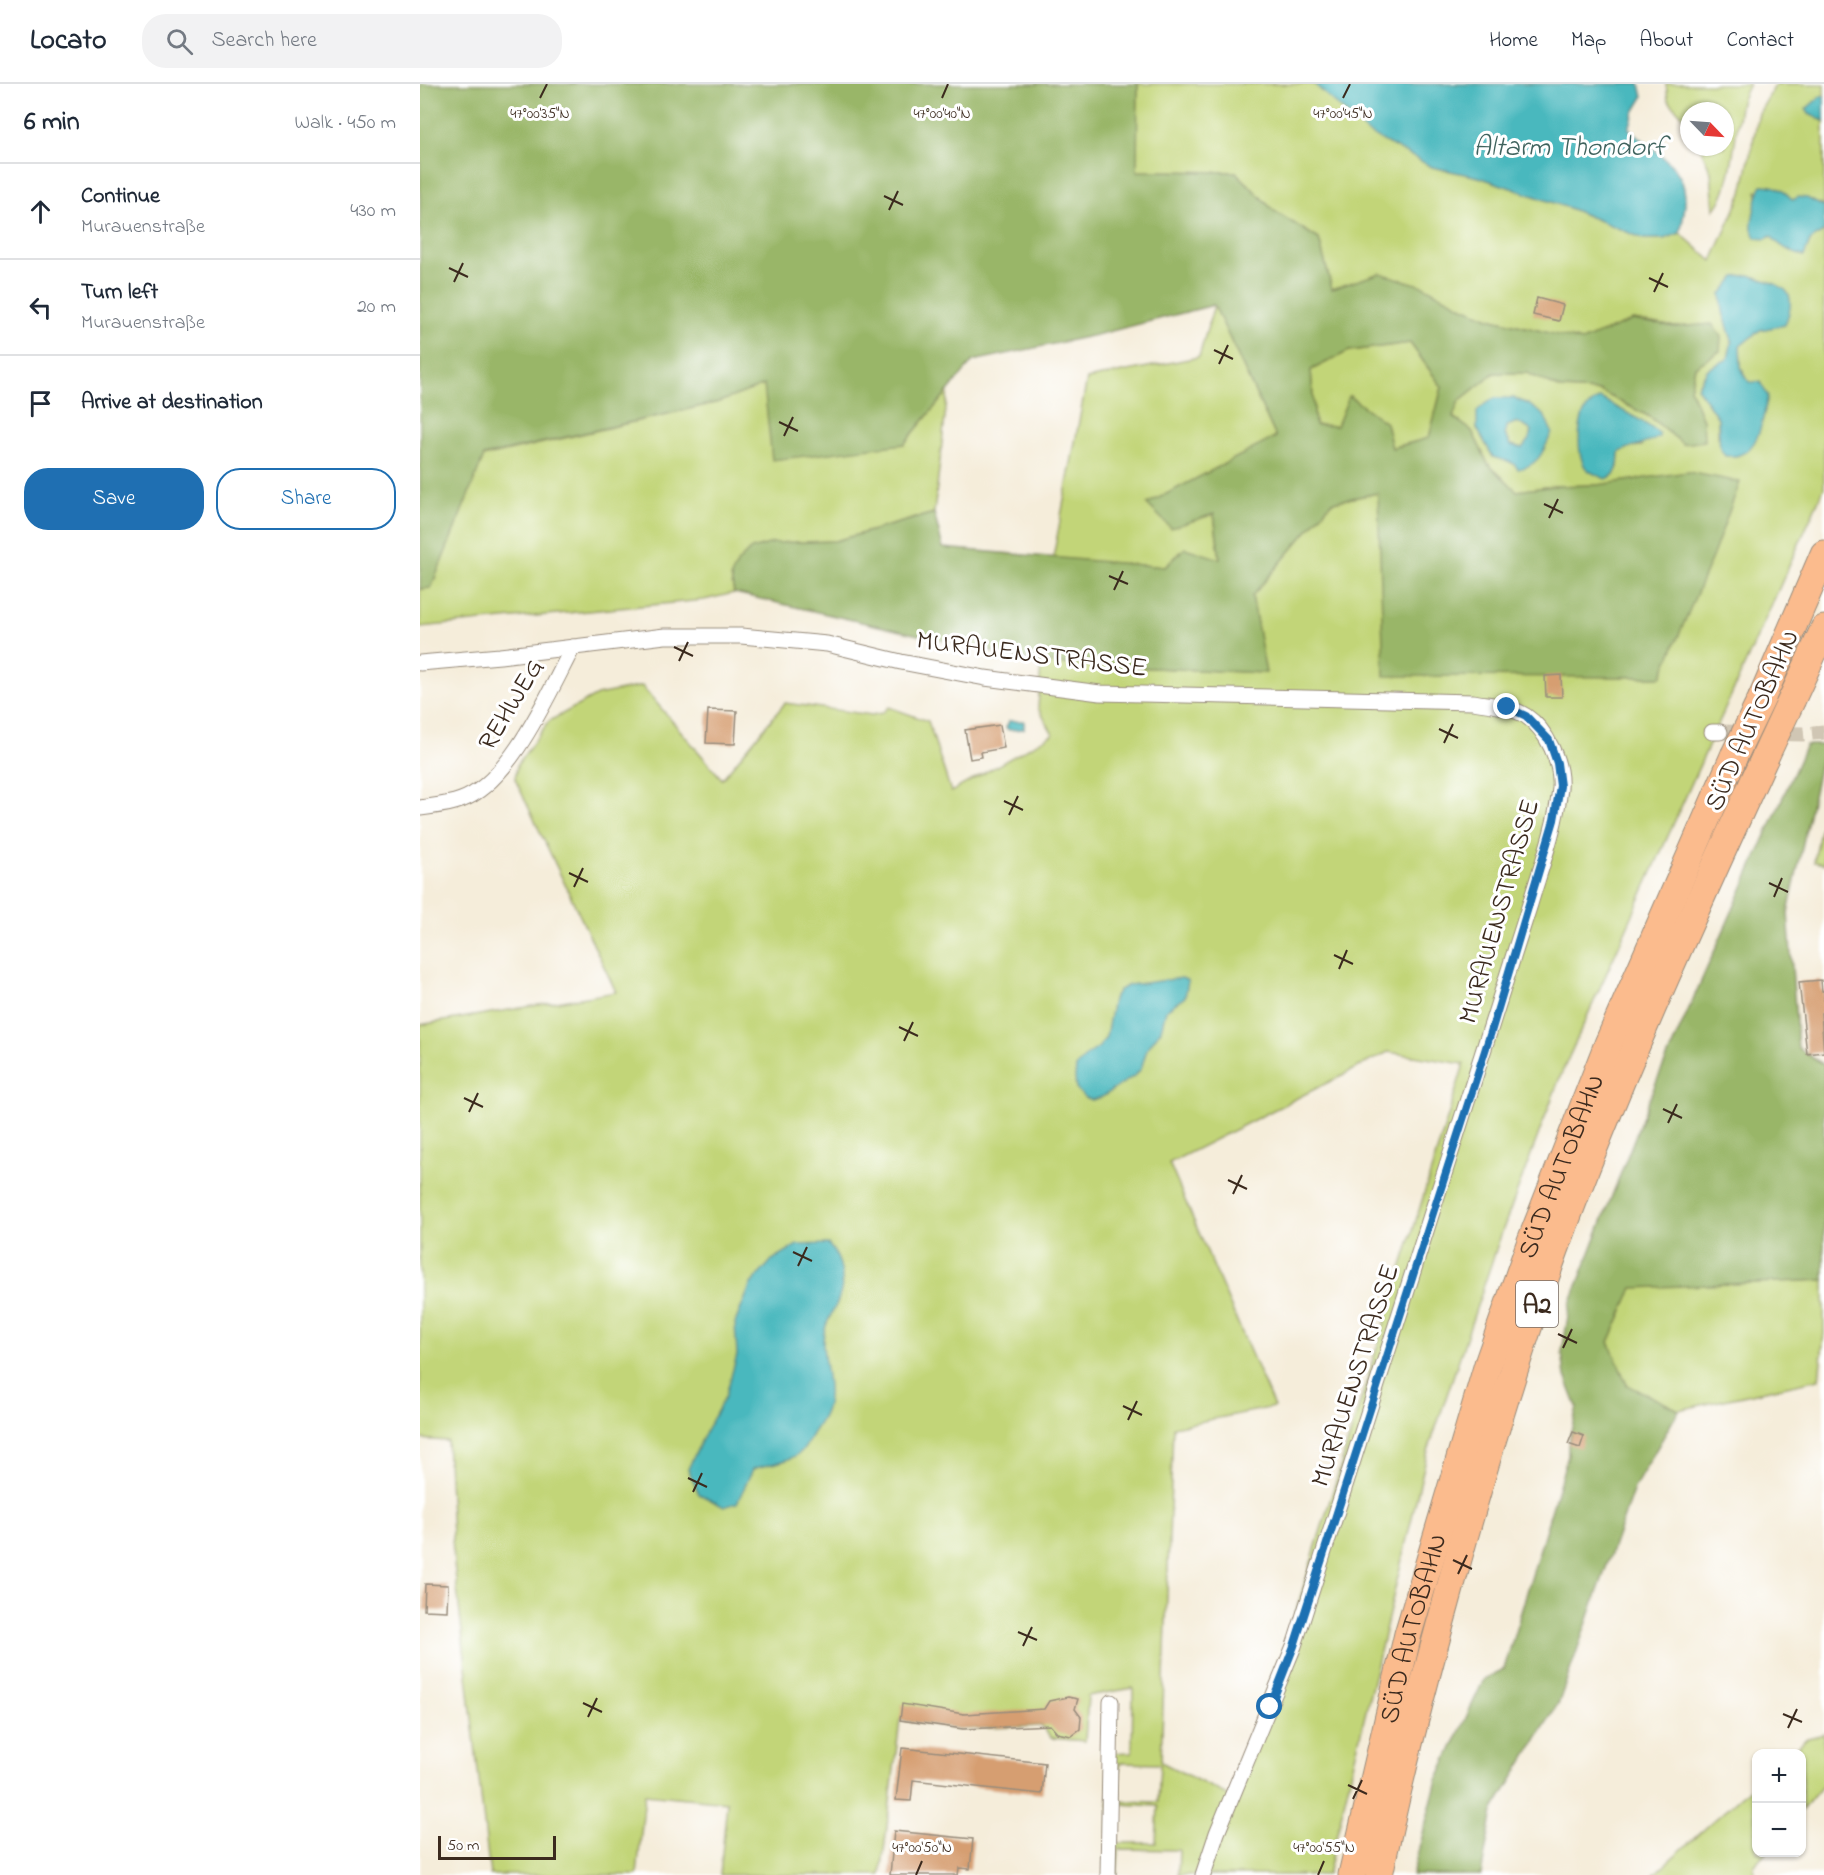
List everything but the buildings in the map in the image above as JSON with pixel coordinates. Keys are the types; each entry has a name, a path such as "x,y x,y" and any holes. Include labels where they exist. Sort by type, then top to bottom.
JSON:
{"highway":[{"name":"SÜD AUTOBAHN","path":"1352,1875 1408,1634 1488,1364 1531,1241 1608,1044 1824,554"},
{"name":"SÜD AUTOBAHN","path":"1379,1875 1416,1714 1471,1511 1555,1250 1612,1103 1691,918 1824,629"}],"street":[{"name":"MURAUENSTRASSE","path":"420,663 665,636 741,636 826,644 901,662 985,678 1100,693 1473,702 1507,707 1526,716 1549,740 1557,763 1560,786 1554,820 1530,904 1294,1646 1216,1833 1203,1875"},
{"name":"REHWEG","path":"420,808 461,800 481,788 501,770 522,741 573,647"},
{"path":"1108,1875 1111,1702"}],"green space":[{"path":"420,84 1138,84 1137,171 1236,172 1274,211 1319,239 1332,289 1380,273 1423,286 1489,318 1582,341 1633,320 1675,327 1712,324 1721,337 1720,351 1695,367 1690,389 1703,420 1704,441 1683,444 1650,417 1600,391 1561,389 1527,373 1494,373 1459,401 1453,417 1472,431 1488,464 1517,491 1554,486 1597,485 1688,472 1740,482 1713,555 1661,677 1384,676 1378,493 1332,502 1252,596 1266,673 1041,663 734,593 731,576 738,562 751,549 773,543 835,541 934,513 943,548 1165,567 1185,548 1220,559 1214,514 1171,528 1147,504 1276,437 1214,305 1096,335 973,361 904,444 772,460 764,385 719,402 484,456 431,588 420,589","holes":["1410,343 1442,387 1429,438 1392,448 1386,423 1349,396 1337,426 1315,425 1311,370 1349,351"]},
{"path":"1138,84 1314,84 1432,167 1479,177 1569,208 1644,239 1664,239 1680,233 1712,261 1742,193 1759,113 1776,84 1824,84 1824,96 1821,96 1809,114 1824,121 1824,207 1821,204 1757,191 1757,205 1753,220 1783,246 1804,256 1810,241 1824,231 1824,488 1560,1077 1502,1232 1427,1454 1327,1875 1178,1875 1179,1850 1119,1849 1117,1875 1108,1875 1110,1753 1132,1752 1133,1688 1088,1696 1085,1741 1051,1738 1042,1726 963,1729 900,1720 881,1875 720,1875 727,1802 645,1794 637,1875 490,1875 453,1554 447,1441 420,1439 420,1025 616,992 515,779 517,765 549,721 597,695 642,686 722,779 785,703 872,715 882,713 889,707 928,721 951,792 1053,734 1038,708 1041,663 1265,673 1252,596 1332,502 1378,493 1566,676 1661,677 1597,485 1554,486 1517,491 1488,464 1472,431 1453,417 1459,401 1494,373 1527,373 1561,389 1600,391 1650,417 1683,444 1703,420 1690,389 1695,367 1712,325 1675,327 1633,320 1582,341 1489,318 1465,308 1332,290 1319,239 1274,211 1236,172 1136,171","holes":["1728,327 1760,330 1740,346 1741,368 1749,382 1718,436 1718,418 1697,387 1708,369 1728,359 1732,340","1605,400 1642,446 1627,447 1619,453 1618,468","1544,415 1516,465 1493,457 1477,428","1388,1052 1464,1064 1284,1650 1270,1707 1231,1797 1161,1762 1173,1427 1274,1407 1169,1163","1120,1763 1160,1764 1158,1802 1119,1801","1119,1804 1158,1806 1156,1843 1117,1843"]},
{"path":"1666,84 1749,84 1741,102 1734,146 1734,102 1680,102 1680,113 1668,100"},
{"path":"1704,156 1732,156 1725,189 1714,210 1711,172"},
{"path":"1214,305 1276,437 1214,514 1220,560 1185,548 1165,567 1053,558 1087,379 1199,357"},
{"path":"1410,343 1442,387 1429,438 1391,448 1350,396 1337,426 1315,425 1311,370 1349,351"},
{"path":"765,384 904,444 948,391 934,513 835,541 773,543 731,576 734,593 704,600 420,627 420,589 431,588 483,457 719,402"},
{"path":"1517,422 1531,430 1529,440 1522,448 1511,445 1505,435 1507,426"},
{"path":"1806,745 1824,745 1788,913 1798,1048 1824,1065 1824,1280 1633,1288 1609,1342 1627,1385 1679,1410 1634,1488 1559,1702 1493,1811 1481,1875 1412,1875 1437,1780 1484,1679 1504,1669 1568,1455 1568,1444 1577,1407 1565,1376 1562,1352 1570,1304 1655,1085"},
{"path":"1824,810 1824,864 1814,862"},
{"path":"1824,1280 1824,1333 1819,1379 1679,1410 1627,1385 1609,1342 1633,1287"},
{"path":"1824,1734 1824,1784 1806,1805 1806,1749 1795,1749 1808,1738"},
{"path":"1752,1787 1752,1857 1762,1857 1754,1866 1755,1875 1653,1875"}],"water":[{"name":"Altarm Thondorf","path":"1314,84 1640,84 1643,97 1634,112 1629,129 1664,158 1680,177 1685,198 1680,233 1664,239 1644,239 1569,208 1479,177 1432,167 1368,133"},
{"path":"1824,96 1824,121 1809,114 1806,109"},
{"path":"1762,185 1779,189 1793,200 1798,197 1807,198 1824,207 1824,231 1810,241 1804,256 1786,249 1771,236 1766,239 1756,238 1752,229 1753,220"},
{"path":"1749,275 1778,285 1785,290 1789,295 1789,312 1785,325 1760,330 1740,346 1741,368 1749,382 1760,382 1768,396 1760,430 1752,446 1737,456 1725,456 1720,449 1718,418 1697,387 1708,369 1728,359 1732,340 1723,312 1721,294 1735,277"},
{"path":"1495,398 1514,398 1544,415 1552,432 1536,461 1518,469 1510,462 1493,457 1477,428 1477,411","holes":["1517,422 1531,430 1529,440 1522,448 1511,445 1505,435 1507,426"]},
{"path":"1600,398 1659,433 1659,437 1654,440 1619,453 1616,472 1606,479 1585,467 1580,449 1579,434 1583,415 1590,405"},
{"path":"1009,721 1024,721 1024,729 1009,730 1006,728"},
{"path":"1182,978 1188,981 1185,997 1166,1010 1161,1030 1147,1049 1141,1069 1102,1097 1092,1100 1084,1097 1076,1089 1076,1067 1099,1047 1106,1037 1113,999 1119,990 1129,985"},
{"path":"828,1244 840,1264 842,1288 823,1336 828,1387 824,1414 803,1450 786,1460 753,1469 737,1503 724,1507 699,1494 688,1469 726,1395 737,1355 735,1323 751,1284 772,1260 797,1245"}],"tunnel":[{"path":"1720,732 1803,734 1824,732"}],"route":[{"path":"1270,1707 1294,1646 1491,1032 1554,820 1560,786 1557,763 1549,740 1526,716 1507,707"}]}
